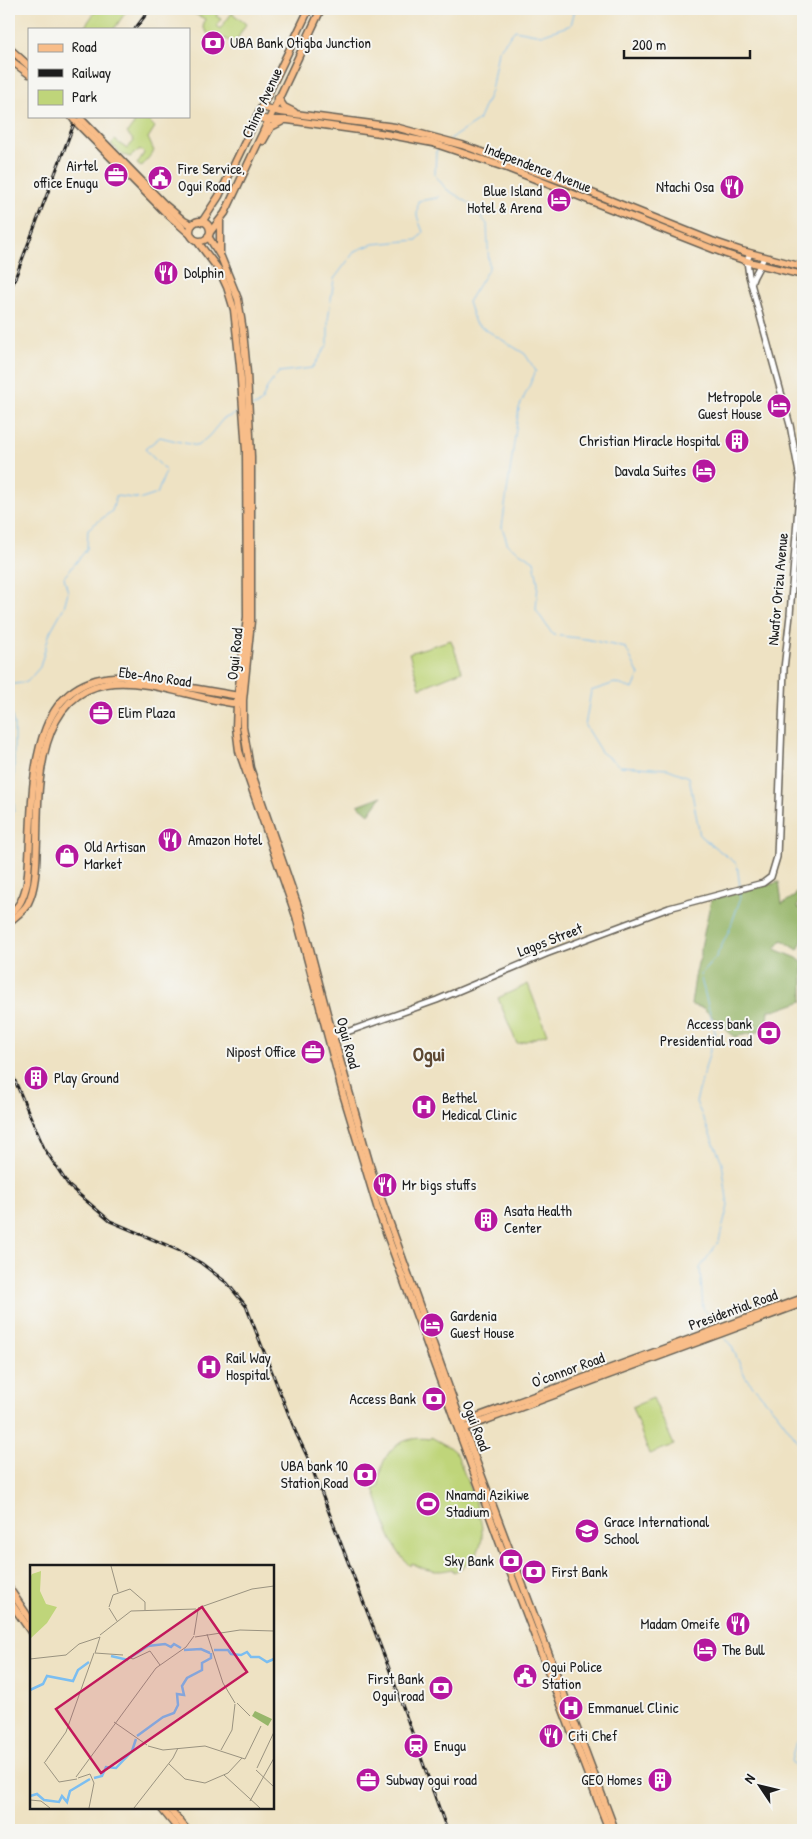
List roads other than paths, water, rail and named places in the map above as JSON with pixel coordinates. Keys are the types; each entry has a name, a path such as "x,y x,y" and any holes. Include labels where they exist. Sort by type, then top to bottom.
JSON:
{"main road":[{"name":"Chime Avenue","path":"202,222 219,196 308,9"},
{"name":"Chime Avenue","path":"210,234 220,221 321,9"},
{"path":"9,48 28,65"},
{"path":"9,59 28,73"},
{"path":"278,98 284,107 300,115"},
{"name":"Independence Avenue","path":"262,107 300,115 395,127 438,140 448,148 507,168 689,240 747,261 803,275"},
{"name":"Independence Avenue","path":"257,117 268,120 288,120 454,142 572,185 712,241 803,267"},
{"path":"75,118 184,221 192,225 202,222 207,224 210,234 203,240 197,241 165,212 112,154"},
{"path":"249,161 271,127 288,120"},
{"path":"220,221 221,258"},
{"path":"191,235 192,225"},
{"name":"Ogui Road","path":"210,234 238,299 246,409 249,468 247,617 236,727 239,751 296,916 374,1179 458,1413 460,1426 467,1437 615,1830"},
{"name":"Ogui Road","path":"197,241 218,270 227,287 240,331"},
{"name":"Ebe-Ano Road","path":"9,914 21,901 27,883 33,788 41,744 48,721 63,701 84,685 109,677 127,677 240,700"},
{"name":"Ebe-Ano Road","path":"9,922 23,911 29,902 32,892 40,780 45,752 54,723 70,703 92,688 106,684 121,683 240,700"},
{"name":"Ogui Road","path":"331,1037 372,1191 460,1426 514,1582 609,1830"},
{"name":"Presidential Road","path":"730,1327 803,1298"},
{"name":"Presidential Road","path":"671,1349 803,1303"},
{"name":"O'connor Road","path":"460,1426 671,1349"},
{"path":"458,1413 474,1421 467,1437"},
{"path":"9,1588 30,1620"},
{"path":"9,1600 30,1631"},
{"path":"162,1809 179,1830"},
{"path":"170,1809 186,1830"}],"street":[{"path":"747,261 750,253"},
{"path":"751,284 755,271 761,265 764,257"},
{"name":"Nwafor Orizu Avenue","path":"747,261 751,284 790,425 800,479 784,669 777,857 774,871"},
{"name":"Lagos Street","path":"331,1037 437,1000 546,954 669,908 769,880 774,871"}],"waterway":[{"path":"450,139 478,121 491,91 498,51 515,30 541,35 571,25 575,9"},
{"path":"440,148 436,151 435,175 446,189 469,203 487,224 489,268 468,302 475,323 525,354 536,371 519,408 502,527 508,545 534,561 538,583 536,610 553,635 586,639 626,648 639,675 633,689 615,683 591,691 585,726 601,752 620,766 668,769 689,777 700,836 737,864 740,887"},
{"path":"252,407 261,403 267,388 279,372 312,368 328,344 328,320 334,279 355,251 373,244 417,240 423,232 417,216 418,201 437,198 446,189"},
{"path":"9,685 27,682 40,667 50,632 64,607 68,592 64,577 87,549 88,529 112,511 116,496 142,499 157,494 166,471 145,449 160,437 197,446 209,436 223,419 240,412"},
{"path":"9,705 14,725 14,811 9,815"},
{"path":"716,1326 703,1308 700,1268 719,1241 728,1206 722,1162 696,1102 715,1032 700,975 716,957 729,931 741,897 740,891"},
{"path":"9,929 9,941"},
{"path":"723,1335 732,1347 746,1378 777,1413 803,1448"},
{"path":"803,1500 800,1509 803,1531"},
{"path":"803,1739 796,1742 791,1761 803,1776"}],"railway":[{"path":"136,28 150,9"},
{"path":"9,294 76,118"},
{"path":"9,1067 44,1148 69,1186 110,1221 178,1250 201,1263 227,1283 246,1306 296,1433 308,1458 390,1671 447,1830"}],"place":[{"name":"UBA Bank Otigba Junction","path":"213,43"},
{"name":"Airtel office Enugu","path":"116,175"},
{"name":"Fire Service, Ogui Road","path":"160,178"},
{"name":"Ntachi Osa","path":"732,187"},
{"name":"Blue Island Hotel & Arena","path":"559,200"},
{"name":"Dolphin","path":"166,273"},
{"name":"Metropole Guest House","path":"779,406"},
{"name":"Christian Miracle Hospital","path":"737,441"},
{"name":"Davala Suites","path":"704,471"},
{"name":"Elim Plaza","path":"101,713"},
{"name":"Amazon Hotel","path":"170,840"},
{"name":"Old Artisan Market","path":"67,856"},
{"name":"Access bank Presidential road","path":"769,1033"},
{"name":"Nipost Office","path":"313,1052"},
{"name":"Play Ground","path":"36,1078"},
{"name":"Bethel Medical Clinic","path":"424,1107"},
{"name":"Mr bigs stuffs","path":"385,1185"},
{"name":"Asata Health Center","path":"486,1220"},
{"name":"Gardenia Guest House","path":"432,1325"},
{"name":"Rail Way Hospital","path":"209,1367"},
{"name":"Access Bank","path":"434,1399"},
{"name":"UBA bank 10 Station Road","path":"365,1475"},
{"name":"Nnamdi Azikiwe Stadium","path":"428,1504"},
{"name":"Grace International School","path":"587,1531"},
{"name":"Sky Bank","path":"511,1561"},
{"name":"First Bank","path":"534,1572"},
{"name":"Madam Omeife","path":"738,1624"},
{"name":"The Bull","path":"705,1650"},
{"name":"Ogui Police Station","path":"525,1676"},
{"name":"First Bank Ogui road","path":"441,1688"},
{"name":"Emmanuel Clinic","path":"571,1708"},
{"name":"Citi Chef","path":"551,1736"},
{"name":"Enugu","path":"416,1746"},
{"name":"Subway ogui road","path":"368,1780"},
{"name":"GEO Homes","path":"660,1780"}],"district":[{"name":"Ogui","path":"429,1054"}]}
